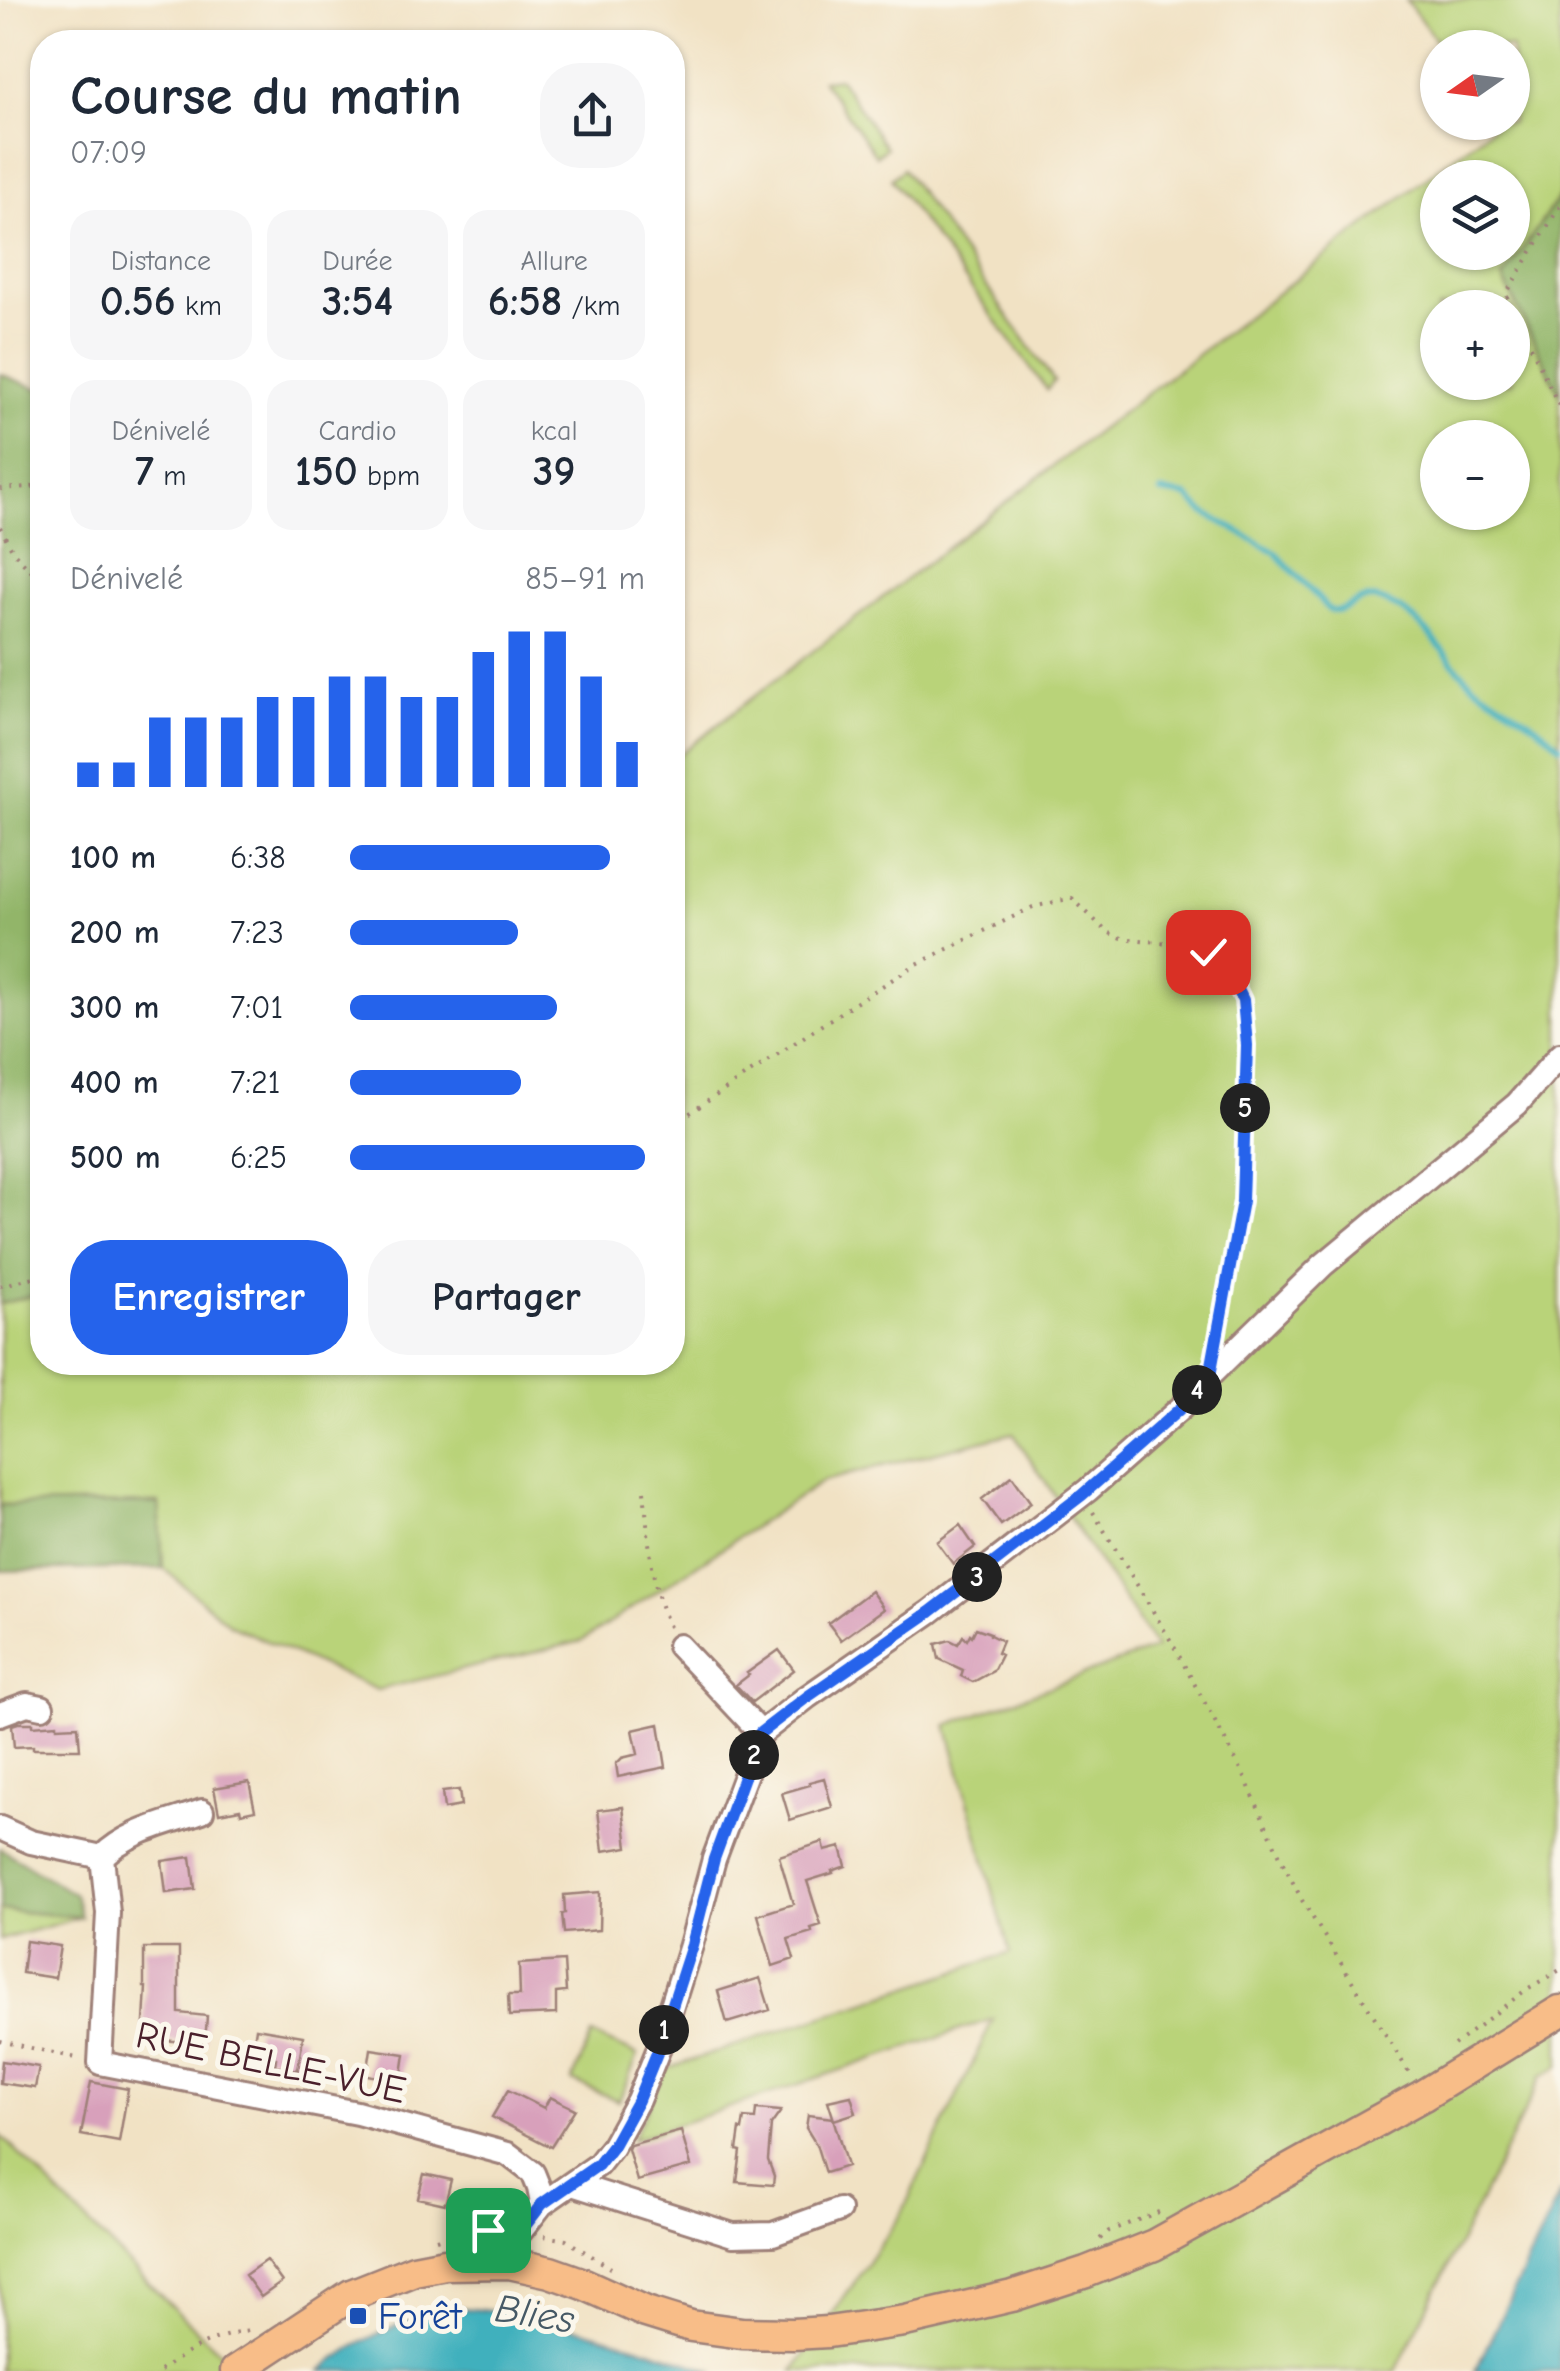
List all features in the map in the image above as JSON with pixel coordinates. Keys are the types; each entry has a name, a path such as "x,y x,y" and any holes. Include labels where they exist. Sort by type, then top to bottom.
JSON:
{"main road":[{"path":"236,2371 350,2295 414,2270 513,2250 550,2272 646,2312 691,2326 742,2333 793,2334 905,2321 1012,2296 1154,2245 1422,2096 1560,2011"}],"street":[{"path":"513,2250 542,2204 598,2165 638,2100 692,1945 714,1859 760,1733 930,1612 1082,1495 1182,1407 1322,1265 1517,1104 1560,1055"},
{"path":"679,1646 760,1733"},
{"path":"0,1714 27,1704 42,1707"},
{"path":"0,1828 30,1842 102,1856 136,1834 202,1812"},
{"name":"RUE BELLE-VUE","path":"102,1856 108,1913 100,2063 357,2113 508,2154 533,2174 542,2204"},
{"path":"572,2184 733,2235 774,2234 840,2210"}],"path":[{"path":"1508,290 1560,206"},
{"path":"1530,346 1560,408"},
{"path":"0,489 30,487"},
{"path":"0,527 14,553 30,570"},
{"path":"685,1116 916,965 1032,907 1072,898 1107,932 1122,938 1195,946 1208,952 1232,977 1243,1000 1247,1045 1242,1201 1210,1376"},
{"path":"0,1286 30,1278"},
{"path":"644,1492 651,1559 664,1615 679,1646"},
{"path":"1082,1495 1242,1770 1304,1902 1422,2096"},
{"path":"0,2041 100,2063"},
{"path":"1099,2240 1109,2231 1165,2209"},
{"path":"434,2239 488,2230 513,2250 545,2236 566,2240 622,2277"},
{"path":"160,2371 212,2339 253,2331"}],"green space":[{"path":"1406,0 1560,0 1560,195 1530,239 1530,160 1450,160 1476,140 1530,140 1530,30 1428,30"},
{"path":"839,78 886,148 876,156 822,80"},
{"path":"903,169 1054,381 1047,390 891,179"},
{"path":"1420,183 1420,270 1508,270 1503,278 1509,290 1420,290 1420,400 1530,400 1530,333 1560,395 1560,2066 1542,2076 1396,2371 793,2371 901,2215 993,2019 632,2140 666,2069 1010,1953 947,1725 1156,1648 1013,1433 823,1481 582,1641 377,1690 230,1625 163,1568 158,1503 0,1505 0,1304 30,1296 30,1375 685,1375 685,750"},
{"path":"1560,195 1560,395 1530,333 1530,290 1509,290 1503,278 1508,270 1530,270 1530,239"},
{"path":"0,374 30,385 30,1296 0,1304"},
{"path":"159,1503 163,1568 0,1571 0,1505"},
{"path":"0,1848 75,1895 81,1917 0,1910"},
{"path":"0,1910 81,1917 0,1940"},
{"path":"592,2035 638,2055 619,2101 572,2081"},
{"path":"0,2135 170,2305 241,2371 0,2371"}],"water":[{"path":"1560,2191 1560,2371 1475,2371 1558,2198"},
{"path":"459,2308 557,2323 715,2371 321,2371 386,2330"}],"building":[{"path":"1012,1476 1031,1503 1001,1525 982,1499"},
{"path":"960,1525 975,1547 953,1564 937,1542"},
{"path":"871,1591 884,1609 841,1640 828,1623"},
{"path":"976,1628 1002,1641 997,1653 1001,1655 993,1671 973,1682 961,1676 963,1670 939,1659 936,1644 950,1640 958,1644 963,1636 967,1640 972,1636"},
{"path":"779,1650 794,1670 752,1702 736,1685"},
{"path":"659,1724 666,1767 618,1777 616,1764 638,1754 633,1730"},
{"path":"12,1725 78,1726 80,1749 14,1747"},
{"path":"824,1778 832,1807 790,1820 782,1793"},
{"path":"249,1782 255,1810 219,1813 214,1788"},
{"path":"459,1790 461,1806 444,1809 442,1792"},
{"path":"623,1807 628,1847 603,1851 598,1810"},
{"path":"823,1842 825,1851 841,1847 846,1866 807,1881 821,1925 788,1939 794,1959 773,1966 758,1915 793,1904 779,1856"},
{"path":"191,1857 195,1889 166,1893 162,1861"},
{"path":"600,1892 599,1930 564,1933 564,1895"},
{"path":"26,1941 60,1946 55,1978 22,1973"},
{"path":"144,1948 179,1948 179,2013 207,2016 205,2043 143,2039"},
{"path":"564,1961 566,1992 556,1993 556,2014 509,2016 508,1995 520,1995 519,1964"},
{"path":"760,1978 770,2010 727,2023 718,1991"},
{"path":"256,2028 303,2036 298,2070 275,2066 276,2058 252,2054"},
{"path":"371,2049 405,2054 401,2081 367,2075"},
{"path":"2,2061 39,2067 35,2088 0,2083"},
{"path":"91,2082 128,2089 119,2142 81,2135"},
{"path":"508,2090 544,2108 550,2097 575,2109 551,2147 492,2117"},
{"path":"851,2096 856,2113 834,2120 828,2101"},
{"path":"756,2109 781,2111 771,2125 768,2160 773,2185 737,2182 740,2129 744,2118 755,2119"},
{"path":"808,2115 833,2118 847,2166 825,2173 806,2128"},
{"path":"681,2131 691,2166 637,2181 630,2145"},
{"path":"424,2174 451,2180 445,2204 418,2198"},
{"path":"266,2260 282,2282 261,2297 245,2275"}],"waterway":[{"path":"1161,492 1187,496 1203,512 1275,552 1329,610 1342,610 1364,599 1395,606 1420,624 1474,685 1530,721 1560,746"}],"place":[{"name":"Forêt","path":"358,2316"}],"route":[{"path":"488,2230 517,2236 542,2204 598,2165 628,2121 657,2053 692,1945 714,1859 760,1733 930,1612 1082,1495 1182,1407 1210,1376 1242,1201 1247,1045 1243,1000 1232,977 1208,952"}],"water label":[{"name":"Blies","path":"535,2313"}]}
